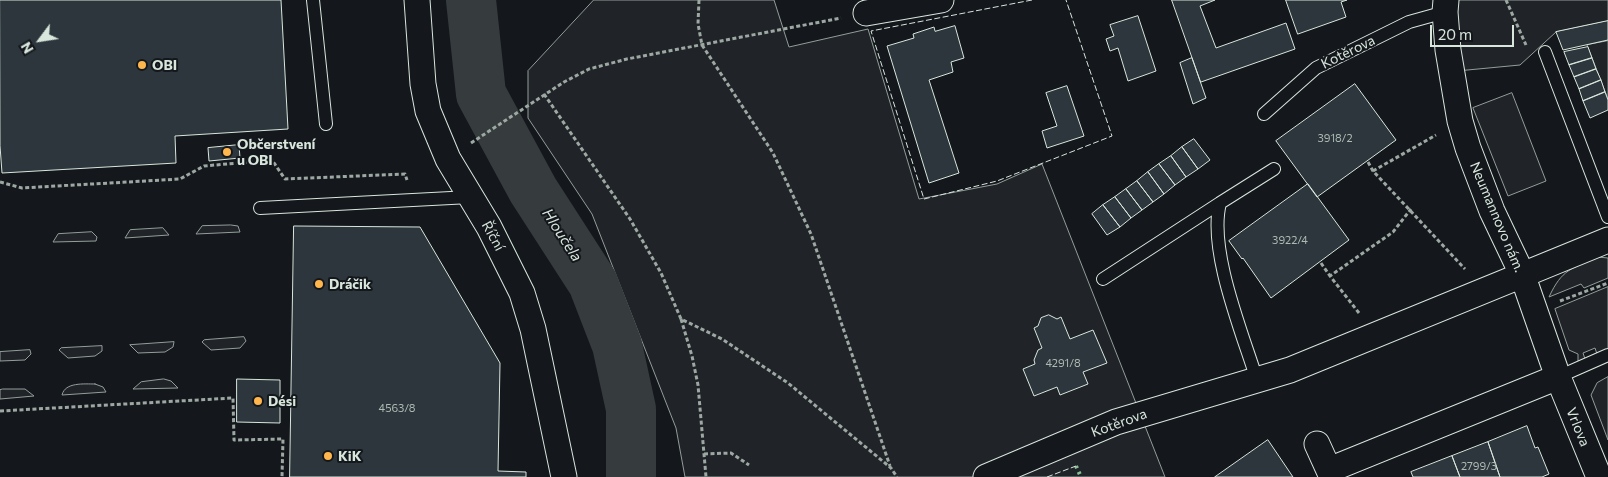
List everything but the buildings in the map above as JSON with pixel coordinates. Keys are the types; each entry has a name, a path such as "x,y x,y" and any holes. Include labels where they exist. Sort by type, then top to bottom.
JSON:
{"street":[{"name":"Říční","path":"418,0 423,84 428,111 448,160 489,227 522,293 533,329 564,477"},
{"path":"866,13 941,0"},
{"name":"Neumannovo nám.","path":"1446,6 1448,50 1460,121 1492,211 1522,274 1558,377"},
{"name":"Kotěrova","path":"986,477 1116,422 1290,370 1608,240"},
{"path":"1317,444 1330,473 1558,377"},
{"name":"Vrlova","path":"1558,377 1599,477"}],"lane":[{"path":"313,0 326,124"},
{"name":"Kotěrova","path":"1264,114 1316,68 1446,6"},
{"path":"1545,52 1608,217"},
{"path":"1104,280 1274,169"},
{"path":"260,208 470,197"},
{"path":"1220,203 1216,218 1219,257 1257,380"},
{"path":"1558,377 1608,355"}],"path":[{"path":"699,0 698,24 702,45 773,153 811,234 891,468 896,477"},
{"path":"1506,0 1528,51 1545,52"},
{"path":"478,137 544,94 589,69 866,13"},
{"path":"544,94 630,219 661,273 681,319 698,385 706,477"},
{"path":"1374,171 1460,121"},
{"path":"0,182 22,188 180,179 204,166 272,160 286,179 405,174 415,201"},
{"path":"1368,162 1374,171 1468,271 1459,275"},
{"path":"1330,276 1393,232 1411,209"},
{"path":"1321,263 1362,317"},
{"path":"681,319 722,339 788,383 891,468"},
{"path":"0,411 232,398 234,440 283,439 282,477"},
{"path":"704,454 731,453 749,465"}],"shaded area":[{"path":"594,0 774,0 789,47 868,29 919,199 997,184 1042,164 1165,477 685,477 676,428 592,214 528,118 528,71"},
{"path":"1456,0 1608,0 1608,21 1556,32 1520,65 1457,71"},
{"path":"1608,41 1608,99 1587,45"},
{"path":"1512,93 1546,181 1508,196 1473,108"},
{"path":"202,226 238,226 240,232 196,234"},
{"path":"163,228 169,235 125,238 130,230"},
{"path":"92,232 97,237 96,241 53,242 58,234"},
{"path":"1598,257 1608,258 1608,278 1584,288 1581,284 1549,297 1563,275"},
{"path":"1608,287 1608,349 1597,354 1595,348 1583,353 1585,359 1578,361 1578,354 1569,350 1555,309"},
{"path":"244,337 246,341 240,348 211,350 202,342 204,340"},
{"path":"174,342 173,347 165,352 138,353 130,345"},
{"path":"102,346 102,351 95,356 68,358 59,350 61,348"},
{"path":"30,350 31,354 25,360 0,361 0,352"},
{"path":"1608,377 1608,440 1591,395 1597,383"},
{"path":"164,379 171,381 178,388 133,389 141,382"},
{"path":"95,384 103,387 106,392 62,395 71,386"},
{"path":"25,389 34,396 0,399 0,390"}],"waterway":[{"name":"Hloučela","path":"471,0 481,94 533,190 593,283 617,345 631,409 631,477"}],"hedge":[{"path":"1076,466 1081,477"}],"fence":[{"path":"1032,0 871,31 924,199 997,181 1112,136 1066,0"},
{"path":"1047,477 1076,466"}],"place":[{"name":"OBI","path":"142,65"},
{"name":"Občerstvení u OBI","path":"227,152"},
{"name":"Dráčik","path":"319,284"},
{"name":"Dési","path":"258,401"},
{"name":"KiK","path":"328,456"}]}
